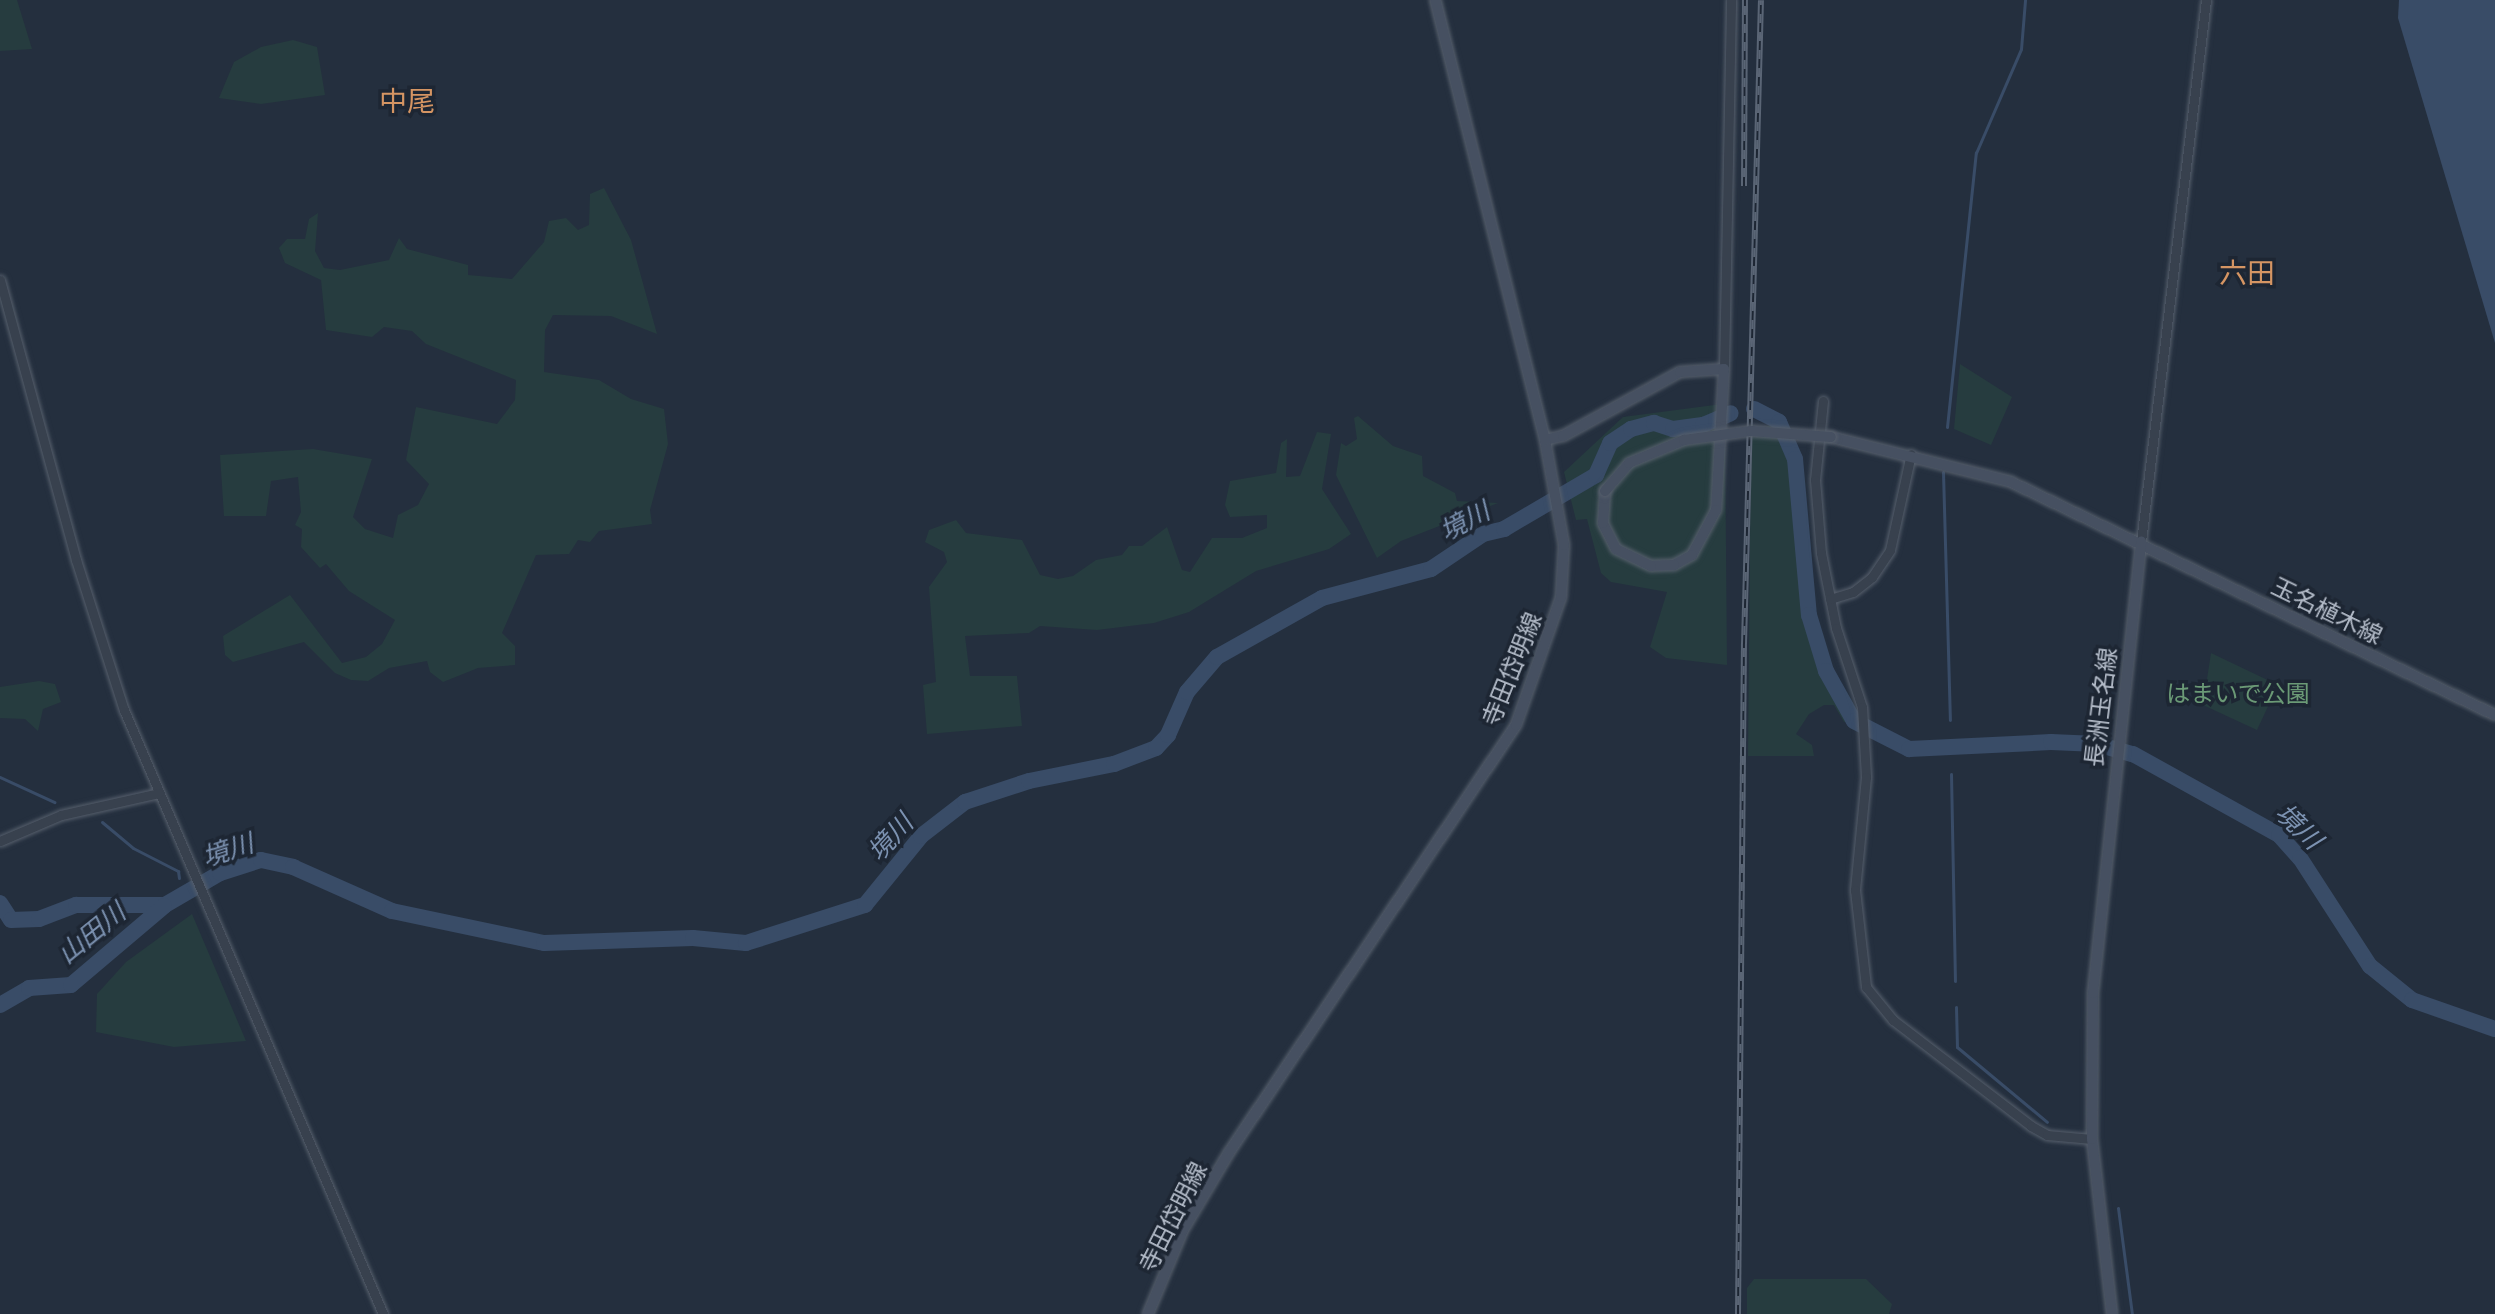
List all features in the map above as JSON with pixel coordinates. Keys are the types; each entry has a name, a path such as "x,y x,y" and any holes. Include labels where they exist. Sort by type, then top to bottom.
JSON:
{"main road":[{"name":"寺田岱明線","path":"1148,1314 1183,1230 1230,1151 1516,725 1553,630 1563,575 1564,545 1558,508 1545,440 1435,0"},
{"path":"1545,440 1576,429 1680,372 1724,369 1721,421 1716,510 1692,555 1674,565 1651,566 1616,549 1603,523 1605,491 1629,463 1684,440 1751,431 1831,437 1957,464 2011,482 2141,542"},
{"name":"玉名植木線","path":"2141,542 2495,715"},
{"name":"長洲玉名線","path":"2112,1314 2092,1139 2093,993 2104,847 2141,542"}],"street":[{"path":"1724,369 1731,0"},
{"path":"2141,542 2206,0"},
{"path":"0,280 100,639 159,793 383,1314"},
{"path":"1823,401 1815,480 1830,599 1862,707 1866,777 1855,890 1866,987 1873,1000 2031,1126 2047,1135 2092,1139"},
{"path":"1830,599 1853,592 1872,577 1890,550 1911,454"},
{"path":"0,841 39,822 159,793"}],"green space":[{"path":"0,0 17,0 32,49 0,51"},
{"path":"293,40 317,47 325,95 261,104 219,98 234,62 261,47"},
{"path":"604,188 631,240 657,334 611,316 553,315 545,330 544,372 599,380 631,399 664,409 668,444 650,510 652,524 599,531 590,542 578,540 569,554 536,555 502,633 515,646 515,665 478,668 443,682 430,672 427,661 389,668 368,681 351,680 335,673 304,642 233,662 225,655 223,636 290,595 342,663 366,657 382,644 395,620 349,591 326,564 320,568 301,547 302,529 295,525 301,512 298,477 271,481 266,516 224,516 220,455 313,449 372,459 353,517 365,529 393,538 398,515 418,505 429,484 406,460 416,407 497,424 515,400 516,380 426,344 412,331 384,327 372,337 326,330 321,280 285,263 279,248 287,239 305,239 309,219 318,213 315,251 324,268 340,270 389,260 399,238 407,249 468,265 468,275 512,279 544,242 549,221 566,218 578,230 589,225 590,194"},
{"path":"1960,364 2012,397 1991,445 1954,429"},
{"path":"1722,404 1725,433 1727,665 1666,658 1650,647 1667,592 1611,582 1601,573 1587,519 1576,520 1564,472 1623,417"},
{"path":"1358,416 1393,446 1422,456 1423,476 1455,493 1457,501 1498,503 1401,541 1377,558 1336,475 1341,443 1346,446 1357,439 1354,418"},
{"path":"1783,422 1795,459 1809,615 1826,671 1854,721 1844,722 1834,705 1824,705 1809,714 1796,734 1812,745 1814,756 1748,756 1751,431"},
{"path":"1317,432 1331,434 1322,489 1351,534 1329,549 1256,571 1189,612 1154,623 1097,630 1040,626 1029,633 965,636 970,676 1017,676 1022,726 927,734 923,685 936,682 929,587 947,562 944,552 925,542 929,530 956,520 966,533 1022,540 1040,575 1058,579 1073,576 1096,560 1122,555 1129,546 1142,546 1167,527 1182,570 1190,572 1212,538 1242,538 1267,528 1267,515 1230,517 1225,505 1230,481 1276,473 1281,443 1287,439 1286,477 1300,476"},
{"name":"はまいで公園","path":"2211,653 2278,685 2257,730 2203,705"},
{"path":"39,681 55,684 61,702 43,709 38,731 25,719 0,718 0,687"},
{"path":"192,914 246,1041 174,1047 96,1032 97,994 126,962"},
{"path":"1754,1279 1866,1279 1892,1304 1889,1314 1747,1314 1747,1288"}],"water":[{"path":"2399,0 2495,0 2495,343 2398,18"}],"waterway":[{"path":"1947,427 1976,153 2021,49 2025,0"},
{"name":"境川","path":"1754,409 1779,422 1795,459 1809,615 1826,671 1854,721 1909,749 2051,742 2097,744 2133,754 2279,835 2300,858 2370,966 2412,1000 2495,1029"},
{"name":"境川","path":"0,903 11,920 39,919 76,905 165,905 220,873 261,860 293,867 392,911 544,943 693,938 746,943 865,905 921,836 965,802 1029,781 1114,764 1156,748 1168,735 1187,692 1217,657 1322,598 1431,569 1483,534 1504,529 1596,475 1610,443 1631,429 1654,423 1673,429 1703,425 1731,413"},
{"path":"1943,472 1950,720"},
{"path":"1951,774 1955,981"},
{"path":"0,777 54,802"},
{"path":"102,822 133,848 178,871 179,878"},
{"name":"境川","path":"187,889 189,893"},
{"name":"山田川","path":"0,1005 29,988 71,985 164,906"},
{"path":"1956,1007 1957,1047 2047,1122"},
{"path":"2118,1208 2132,1314"}],"railway":[{"path":"1744,186 1745,0"},
{"path":"1738,1314 1744,644 1761,0"}],"district":[{"name":"中尾","path":"407,102"},
{"name":"六田","path":"2247,274"}]}
